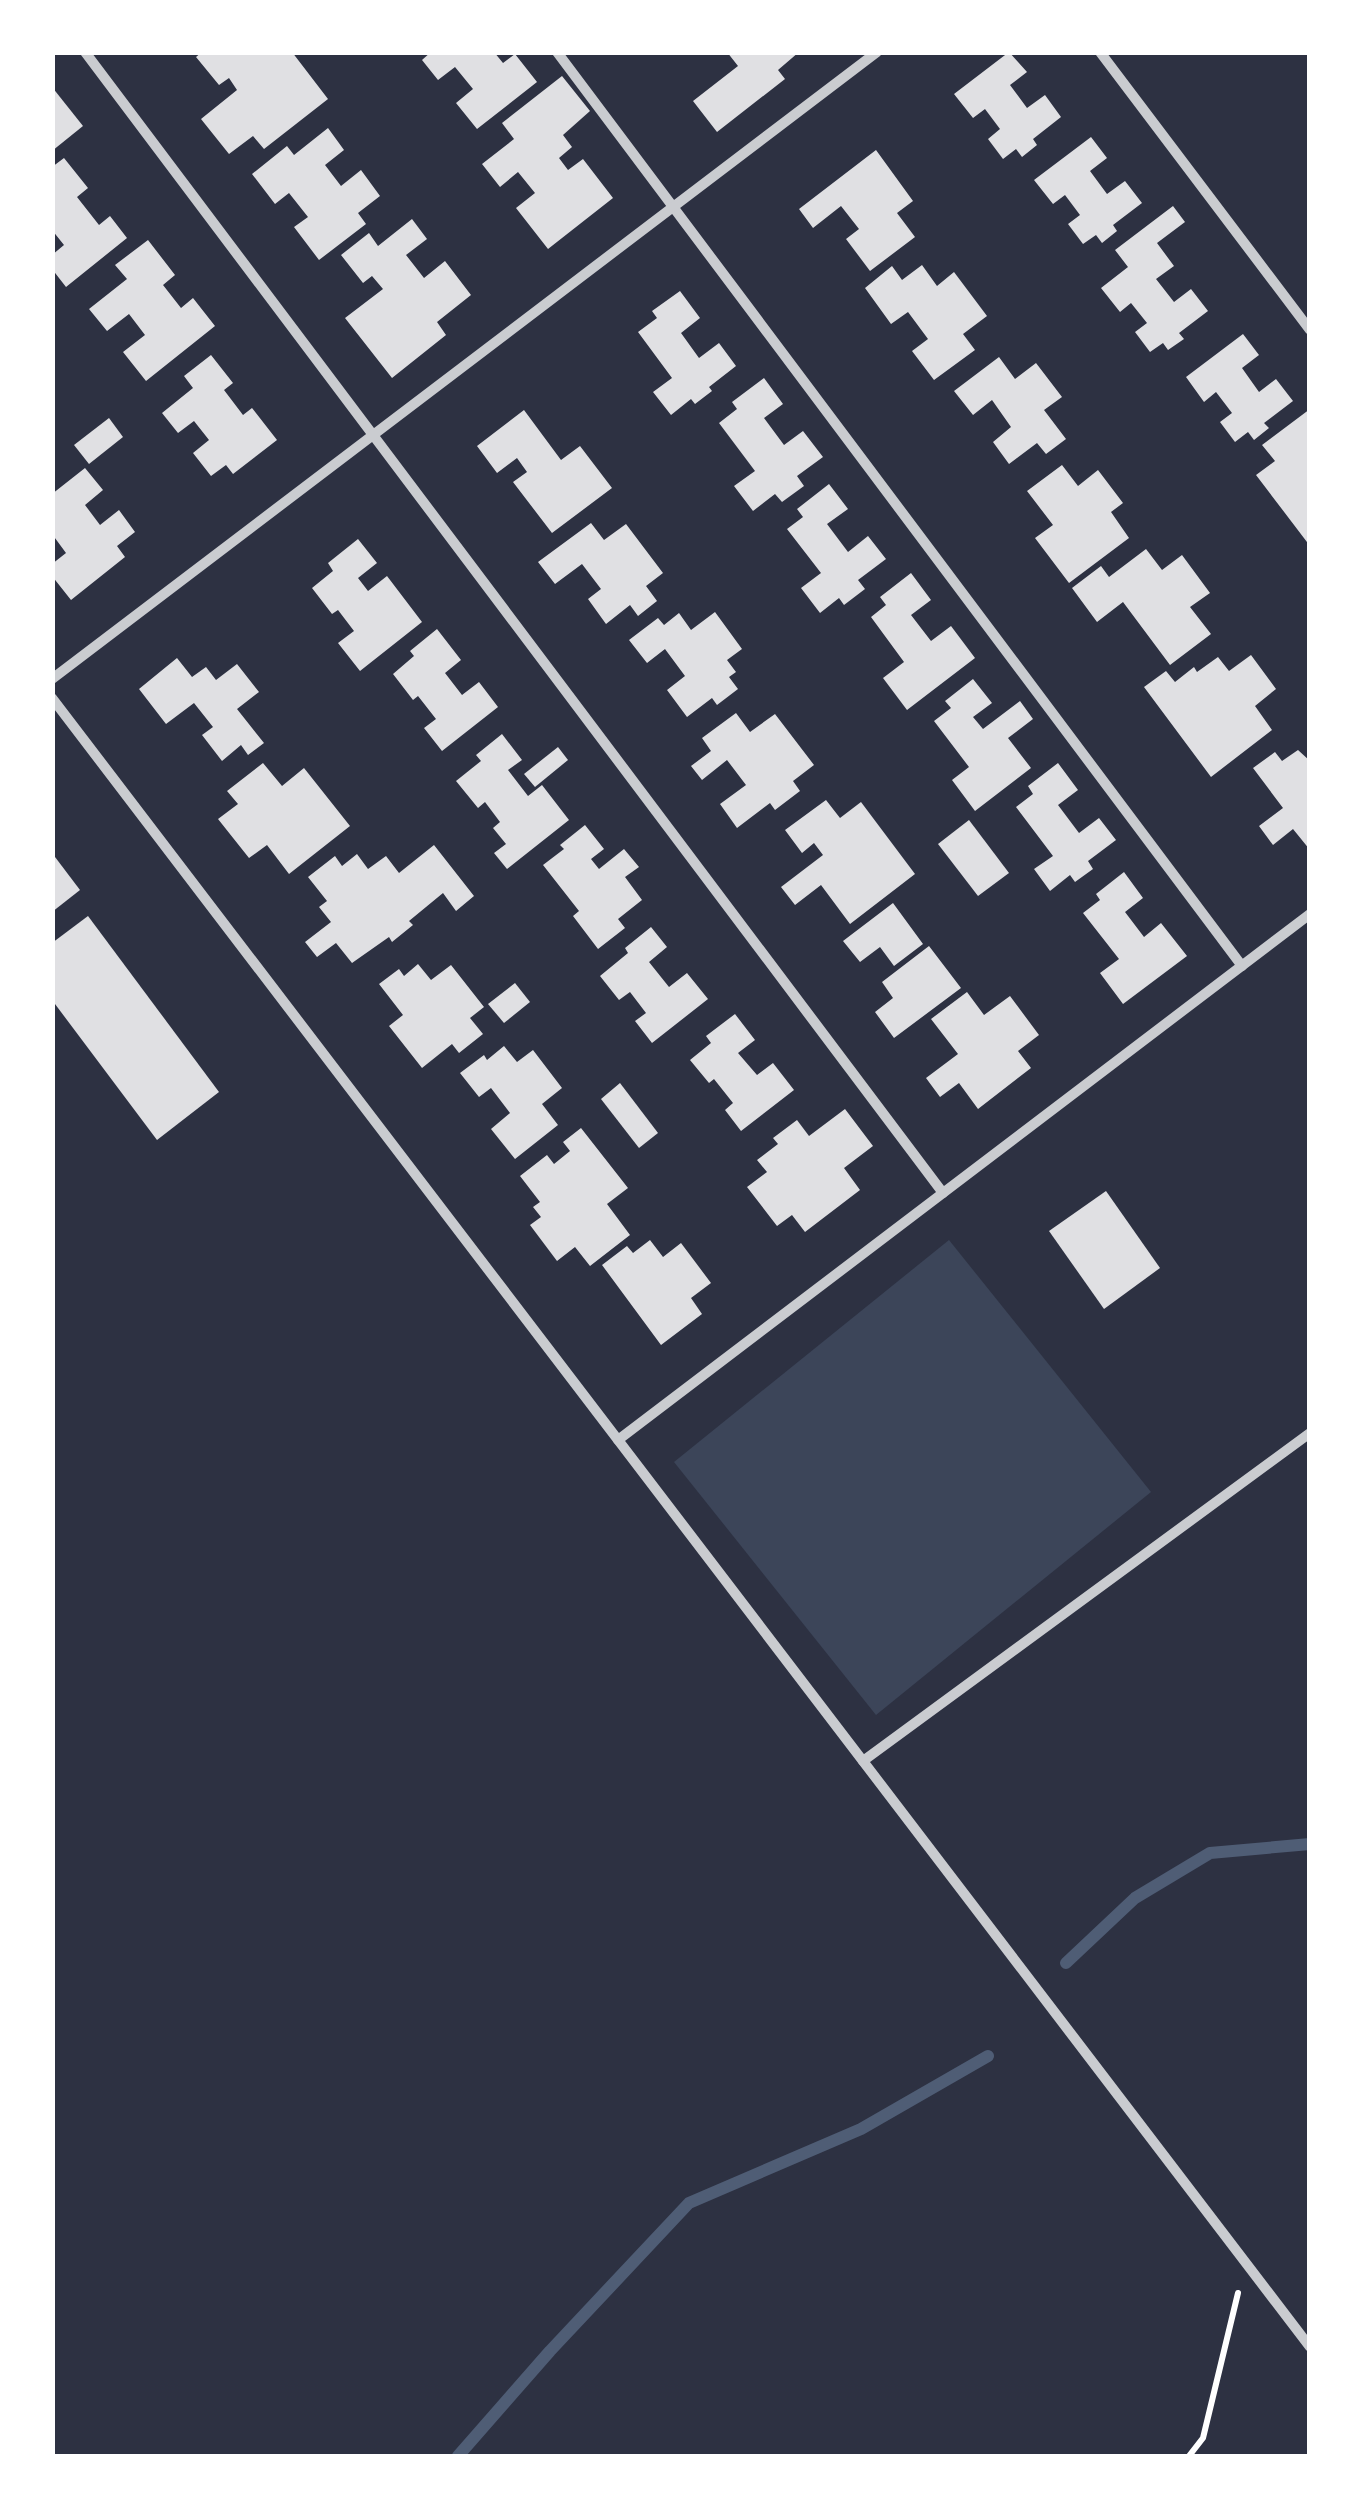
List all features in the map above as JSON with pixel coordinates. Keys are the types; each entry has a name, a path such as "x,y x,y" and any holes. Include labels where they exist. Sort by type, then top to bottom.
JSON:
{"street":[{"path":"85,52 942,1193"},
{"path":"557,52 1242,966"},
{"path":"52,679 877,52"},
{"path":"1100,52 1310,330"},
{"path":"52,698 1310,2347"},
{"path":"618,1440 1310,914"},
{"path":"863,1761 1310,1433"}],"path":[{"path":"1189,2456 1203,2438 1245,2262"}],"shaded area":[{"path":"949,1240 1151,1492 876,1715 674,1462"}],"building":[{"path":"202,52 292,52 328,99 264,149 253,136 229,154 201,119 237,90 229,78 219,85 196,57"},
{"path":"431,52 494,52 503,63 515,54 537,82 477,129 456,103 473,89 455,67 438,80 422,60"},
{"path":"727,52 799,52 778,70 785,79 717,132 693,101 738,66"},
{"path":"1009,52 1027,72 1010,85 1027,108 1045,95 1061,117 1033,139 1037,145 1022,157 1016,149 1003,159 988,139 1000,129 985,109 973,118 954,94"},
{"path":"562,76 590,111 563,135 572,147 559,158 568,170 583,159 613,198 548,249 516,208 535,193 518,172 500,187 482,164 514,139 502,123"},
{"path":"52,87 83,126 52,151"},
{"path":"328,128 344,150 325,165 341,186 361,170 380,196 358,213 366,224 319,260 294,227 308,217 289,193 275,204 252,174 287,146 294,155"},
{"path":"1091,137 1107,158 1090,171 1107,194 1125,181 1142,203 1113,225 1117,231 1102,243 1096,235 1083,244 1068,224 1080,215 1065,195 1053,204 1034,180"},
{"path":"876,150 913,201 897,213 915,237 870,271 846,239 859,229 841,206 813,228 799,209"},
{"path":"64,158 88,188 77,197 99,225 110,216 127,238 66,287 52,269 52,255 64,245 52,230 52,167"},
{"path":"1173,206 1185,222 1157,243 1174,266 1156,279 1174,302 1191,289 1208,311 1179,333 1184,339 1168,350 1163,343 1150,352 1135,332 1147,323 1131,303 1120,312 1101,288 1128,267 1115,250"},
{"path":"412,219 427,239 406,255 424,278 445,261 471,295 437,322 446,335 392,378 345,318 383,289 372,276 363,283 341,255 369,233 378,246"},
{"path":"148,240 175,275 163,285 181,308 193,298 215,326 146,381 123,352 145,335 129,314 107,331 89,309 127,279 115,265"},
{"path":"922,265 937,286 954,272 987,316 963,334 975,350 934,380 912,351 928,339 908,312 891,324 865,288 892,266 902,280"},
{"path":"680,291 700,318 681,333 699,358 719,343 736,366 695,404 691,399 671,415 653,392 672,378 638,332 657,318 652,311"},
{"path":"1243,334 1259,355 1242,368 1259,392 1276,379 1293,401 1264,423 1269,428 1254,440 1248,432 1235,442 1220,422 1232,413 1216,392 1204,402 1186,377"},
{"path":"211,355 233,383 224,390 243,415 252,408 277,440 233,474 226,465 211,476 193,453 209,440 194,421 178,433 162,413 193,388 184,376"},
{"path":"999,357 1015,379 1036,363 1062,397 1044,410 1066,439 1046,454 1037,443 1009,464 993,442 1011,427 992,400 973,415 954,391"},
{"path":"764,378 783,404 764,418 784,445 803,431 823,457 797,476 804,486 782,502 775,494 753,511 734,486 755,471 719,423 737,409 732,402"},
{"path":"1310,409 1310,546 1256,475 1275,461 1262,445"},
{"path":"524,410 561,460 580,446 612,488 552,533 513,482 527,472 517,458 497,473 477,446"},
{"path":"109,418 123,437 89,464 74,445"},
{"path":"1062,465 1078,486 1098,470 1123,503 1111,512 1129,538 1069,583 1035,538 1053,525 1027,491"},
{"path":"85,468 103,490 85,505 100,525 119,510 135,532 117,546 125,557 71,600 52,576 52,564 66,553 52,534 52,494"},
{"path":"829,484 848,509 827,524 848,552 868,536 886,559 858,580 865,589 844,605 839,598 820,613 801,588 821,573 787,529 803,517 797,509"},
{"path":"591,523 604,540 626,524 663,573 646,586 657,601 638,616 630,605 606,624 588,599 601,589 582,564 555,584 538,562"},
{"path":"358,539 377,563 358,578 368,591 387,576 422,622 360,671 338,643 354,631 338,610 332,614 312,588 333,571 328,563"},
{"path":"1146,549 1162,570 1182,555 1210,593 1190,607 1211,634 1170,665 1123,602 1097,622 1072,588 1101,566 1109,577"},
{"path":"911,573 931,600 911,615 931,641 951,626 975,658 907,710 883,678 904,662 871,617 886,605 880,597"},
{"path":"715,612 742,649 727,660 736,672 729,677 738,689 717,705 712,698 687,717 667,690 685,676 665,649 647,663 629,640 658,618 664,625 679,613 691,630"},
{"path":"437,629 461,660 445,673 462,695 479,682 498,707 442,751 424,728 436,719 418,696 413,700 393,674 414,656 410,651"},
{"path":"1251,655 1276,689 1255,706 1272,730 1211,777 1144,687 1166,671 1175,682 1194,667 1197,672 1218,657 1229,671"},
{"path":"177,658 192,677 206,667 216,680 237,664 259,692 237,709 264,743 248,755 241,745 222,761 202,735 213,727 194,703 166,724 139,689"},
{"path":"973,679 992,703 973,717 983,729 1020,701 1033,719 1008,738 1031,768 975,811 952,780 969,767 934,721 951,708 945,701"},
{"path":"736,713 750,732 775,714 814,765 793,781 800,791 775,810 770,803 737,828 720,804 746,785 727,760 702,780 691,766 711,751 702,738"},
{"path":"502,734 522,760 508,770 528,796 542,785 569,820 507,869 494,853 506,844 493,828 500,822 485,802 478,808 456,781 481,761 476,755"},
{"path":"558,747 568,760 535,787 524,774"},
{"path":"1298,750 1310,761 1310,850 1293,829 1273,845 1259,826 1283,808 1253,768 1275,752 1282,761"},
{"path":"263,763 282,786 304,768 350,826 289,874 267,845 249,858 218,819 238,804 227,791"},
{"path":"1058,763 1078,790 1058,805 1079,833 1099,818 1116,840 1088,861 1093,869 1075,882 1070,875 1050,891 1034,869 1053,856 1016,807 1033,794 1028,786"},
{"path":"826,800 840,818 861,802 915,874 850,924 821,885 795,905 781,887 823,855 814,843 802,853 785,830"},
{"path":"969,820 1009,873 978,896 938,844"},
{"path":"585,825 604,849 591,859 599,869 624,849 639,867 625,877 642,900 618,919 625,928 598,949 573,916 579,911 543,865"},
{"path":"434,845 474,896 456,911 443,893 409,921 413,925 392,942 389,937 352,963 336,943 317,957 305,942 331,922 319,907 327,901 308,877 335,856 342,866 357,854 368,869 386,856 399,873"},
{"path":"52,853 80,890 52,912"},
{"path":"1124,872 1143,898 1125,912 1144,937 1161,923 1187,956 1123,1004 1100,973 1119,959 1083,913 1100,900 1096,894"},
{"path":"893,903 923,944 894,966 880,947 860,962 843,941"},
{"path":"88,916 219,1092 157,1140 52,1000 52,943"},
{"path":"651,927 667,947 649,962 669,987 687,973 708,999 652,1043 635,1021 646,1013 630,992 619,1000 600,976"},
{"path":"929,946 961,988 894,1038 875,1012 893,998 882,982"},
{"path":"418,964 431,980 451,965 484,1007 470,1018 483,1034 459,1053 452,1044 422,1068 389,1026 403,1015 379,984 399,969 404,976"},
{"path":"515,983 530,1002 504,1023 488,1004"},
{"path":"967,992 984,1015 1010,996 1039,1035 1018,1051 1031,1068 978,1109 959,1083 940,1097 926,1078 958,1054 931,1019"},
{"path":"735,1014 755,1040 738,1053 757,1075 773,1063 794,1090 741,1131 725,1110 733,1103 714,1079 709,1083 690,1060 711,1043 706,1036"},
{"path":"504,1046 517,1062 533,1050 562,1088 542,1104 558,1125 515,1159 491,1129 510,1113 491,1088 479,1097 460,1073 484,1055 487,1060"},
{"path":"620,1083 658,1133 639,1148 601,1099"},
{"path":"845,1109 873,1146 844,1168 860,1190 805,1232 792,1215 777,1226 747,1187 767,1172 757,1160 778,1144 773,1138 797,1120 809,1136"},
{"path":"581,1128 628,1188 607,1204 630,1235 590,1266 575,1247 557,1261 530,1225 541,1217 533,1207 540,1202 520,1176 547,1155 554,1164 570,1151 563,1142"},
{"path":"1106,1191 1160,1268 1104,1309 1049,1231"},
{"path":"650,1240 663,1257 681,1243 711,1283 691,1298 702,1314 661,1345 602,1265 627,1246 633,1253"}],"waterway":[{"path":"1066,1963 1135,1898 1210,1853 1310,1844"},
{"path":"458,2456 689,2203 861,2129 988,2056"}]}
